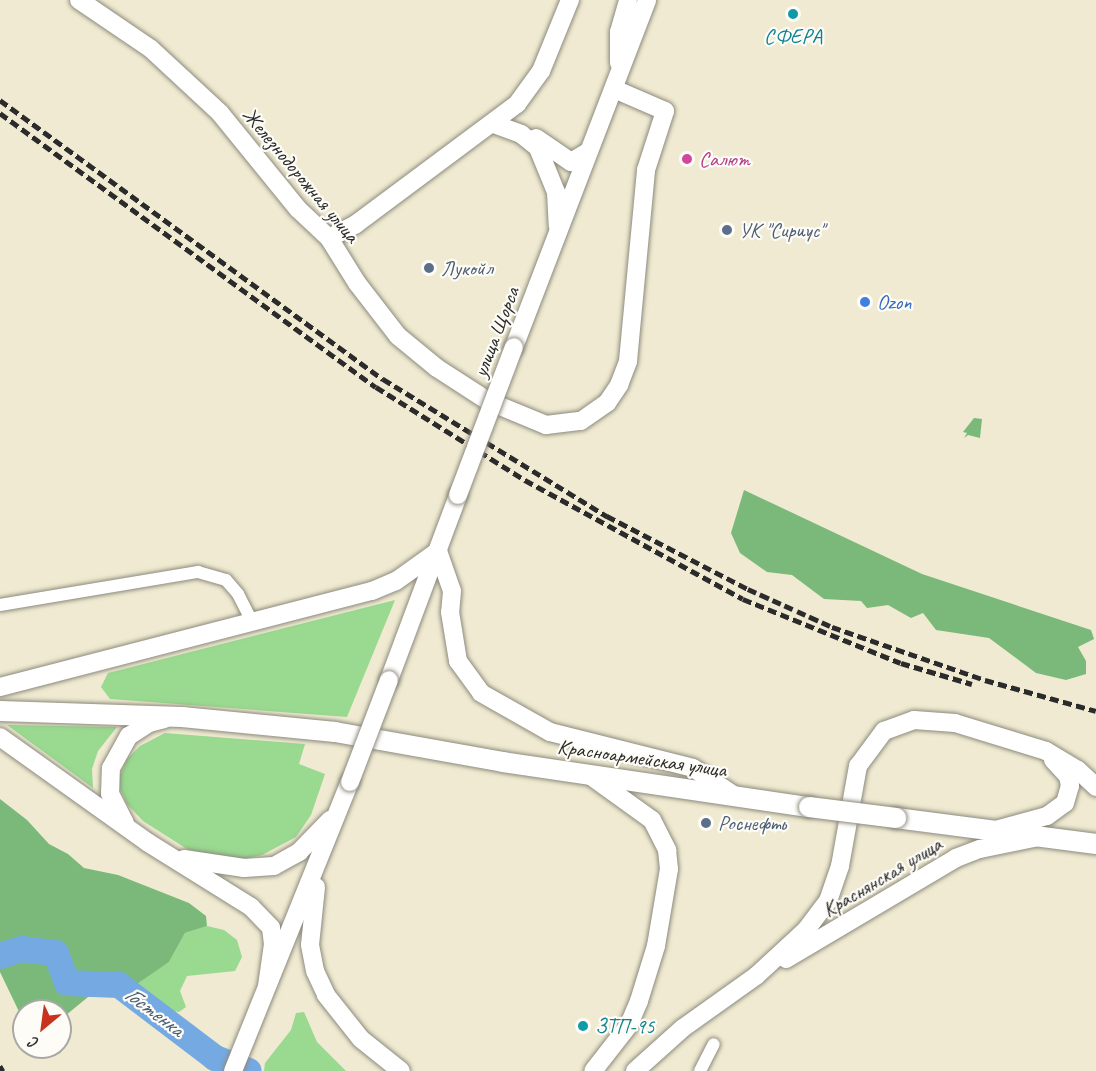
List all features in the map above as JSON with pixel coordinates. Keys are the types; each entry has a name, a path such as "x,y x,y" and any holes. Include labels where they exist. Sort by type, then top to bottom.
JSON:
{"main road":[{"name":"Железнодорожная улица","path":"79,0 151,49 181,75 250,148 310,223 329,238 392,328 437,369 488,401 532,422 546,425 581,421 615,395 628,361 646,170 665,111 617,81"},
{"path":"329,238 356,224 434,164 494,124 514,107 541,71 570,0"},
{"path":"617,81 619,32 642,0"},
{"name":"улица Щорса","path":"326,844 617,81"},
{"path":"514,107 538,141 560,157 571,162 589,151"},
{"path":"494,124 521,134 538,148 556,192 558,234"},
{"path":"0,687 372,591 396,580 438,551 452,591 450,612 458,661 480,693 550,732 693,768 735,796"},
{"name":"Красноармейская улица","path":"0,711 182,717 335,732 588,774 809,807 987,832 1096,844"},
{"path":"147,842 115,810 110,794 111,768 122,745 138,729 160,720 182,717"},
{"path":"635,1071 683,1028 756,976 806,930 828,901 840,866 858,766 872,742 884,731 914,720 932,719 1023,743 1064,760 1096,787"},
{"path":"0,737 147,842 251,907 271,928 273,944 267,986"},
{"path":"987,832 1047,816 1058,810 1069,795 1068,776 1061,766 1023,743"},
{"path":"588,774 652,820 668,850 669,869 656,946 639,1001 628,1025 592,1071"},
{"path":"170,856 244,868 274,866 299,852 341,809"},
{"name":"Краснянская улица","path":"756,976 956,858 980,849 1039,837"},
{"path":"233,1071 326,844"},
{"path":"326,844 310,928 315,971 341,1018 401,1071"}],"street":[{"path":"0,605 198,572 226,580 238,594 252,622"},
{"path":"700,1071 714,1044"}],"green space":[{"path":"974,418 982,419 980,438 968,435 964,438 967,433 963,432"},
{"path":"744,490 922,574 1091,630 1094,639 1078,647 1086,661 1086,674 1066,680 1036,673 989,638 936,630 923,613 911,618 888,605 867,608 861,601 824,599 792,575 767,572 740,553 731,533"},
{"path":"395,600 347,717 110,699 101,687 108,673"},
{"path":"7,725 117,727 98,751 92,769 93,788"},
{"path":"165,733 305,744 299,764 325,774 311,815 296,837 262,855 230,862 198,856 143,821 127,804 120,789 120,775 127,759 140,746"},
{"path":"0,799 27,820 49,844 68,854 84,868 118,875 189,903 206,916 207,926 185,933 169,962 122,994 88,997 72,1010 72,999 13,999 0,972"},
{"path":"207,926 224,930 237,940 242,957 235,971 187,976 180,991 186,1007 179,1012 163,1009 140,994 136,983 169,962 185,933"},
{"path":"304,1012 317,1042 346,1071 264,1071 265,1063 291,1030 296,1013"}],"waterway":[{"name":"Гостенка","path":"0,956 22,949 56,953 67,983 119,985 215,1058 249,1071"}],"railway":[{"path":"0,100 383,379 607,516 748,589 832,627 985,680 1096,711"},
{"path":"0,113 376,387 525,480 743,599 901,663 972,684"},
{"path":"0,1066 3,1071"}],"place":[{"name":"СФЕРА","path":"793,14"},
{"name":"Салют","path":"687,159"},
{"name":"УК \"Сириус\"","path":"727,230"},
{"name":"Лукойл","path":"429,268"},
{"name":"Ozon","path":"865,302"},
{"name":"Роснефть","path":"706,823"},
{"name":"ЗТП-95","path":"583,1026"}]}
